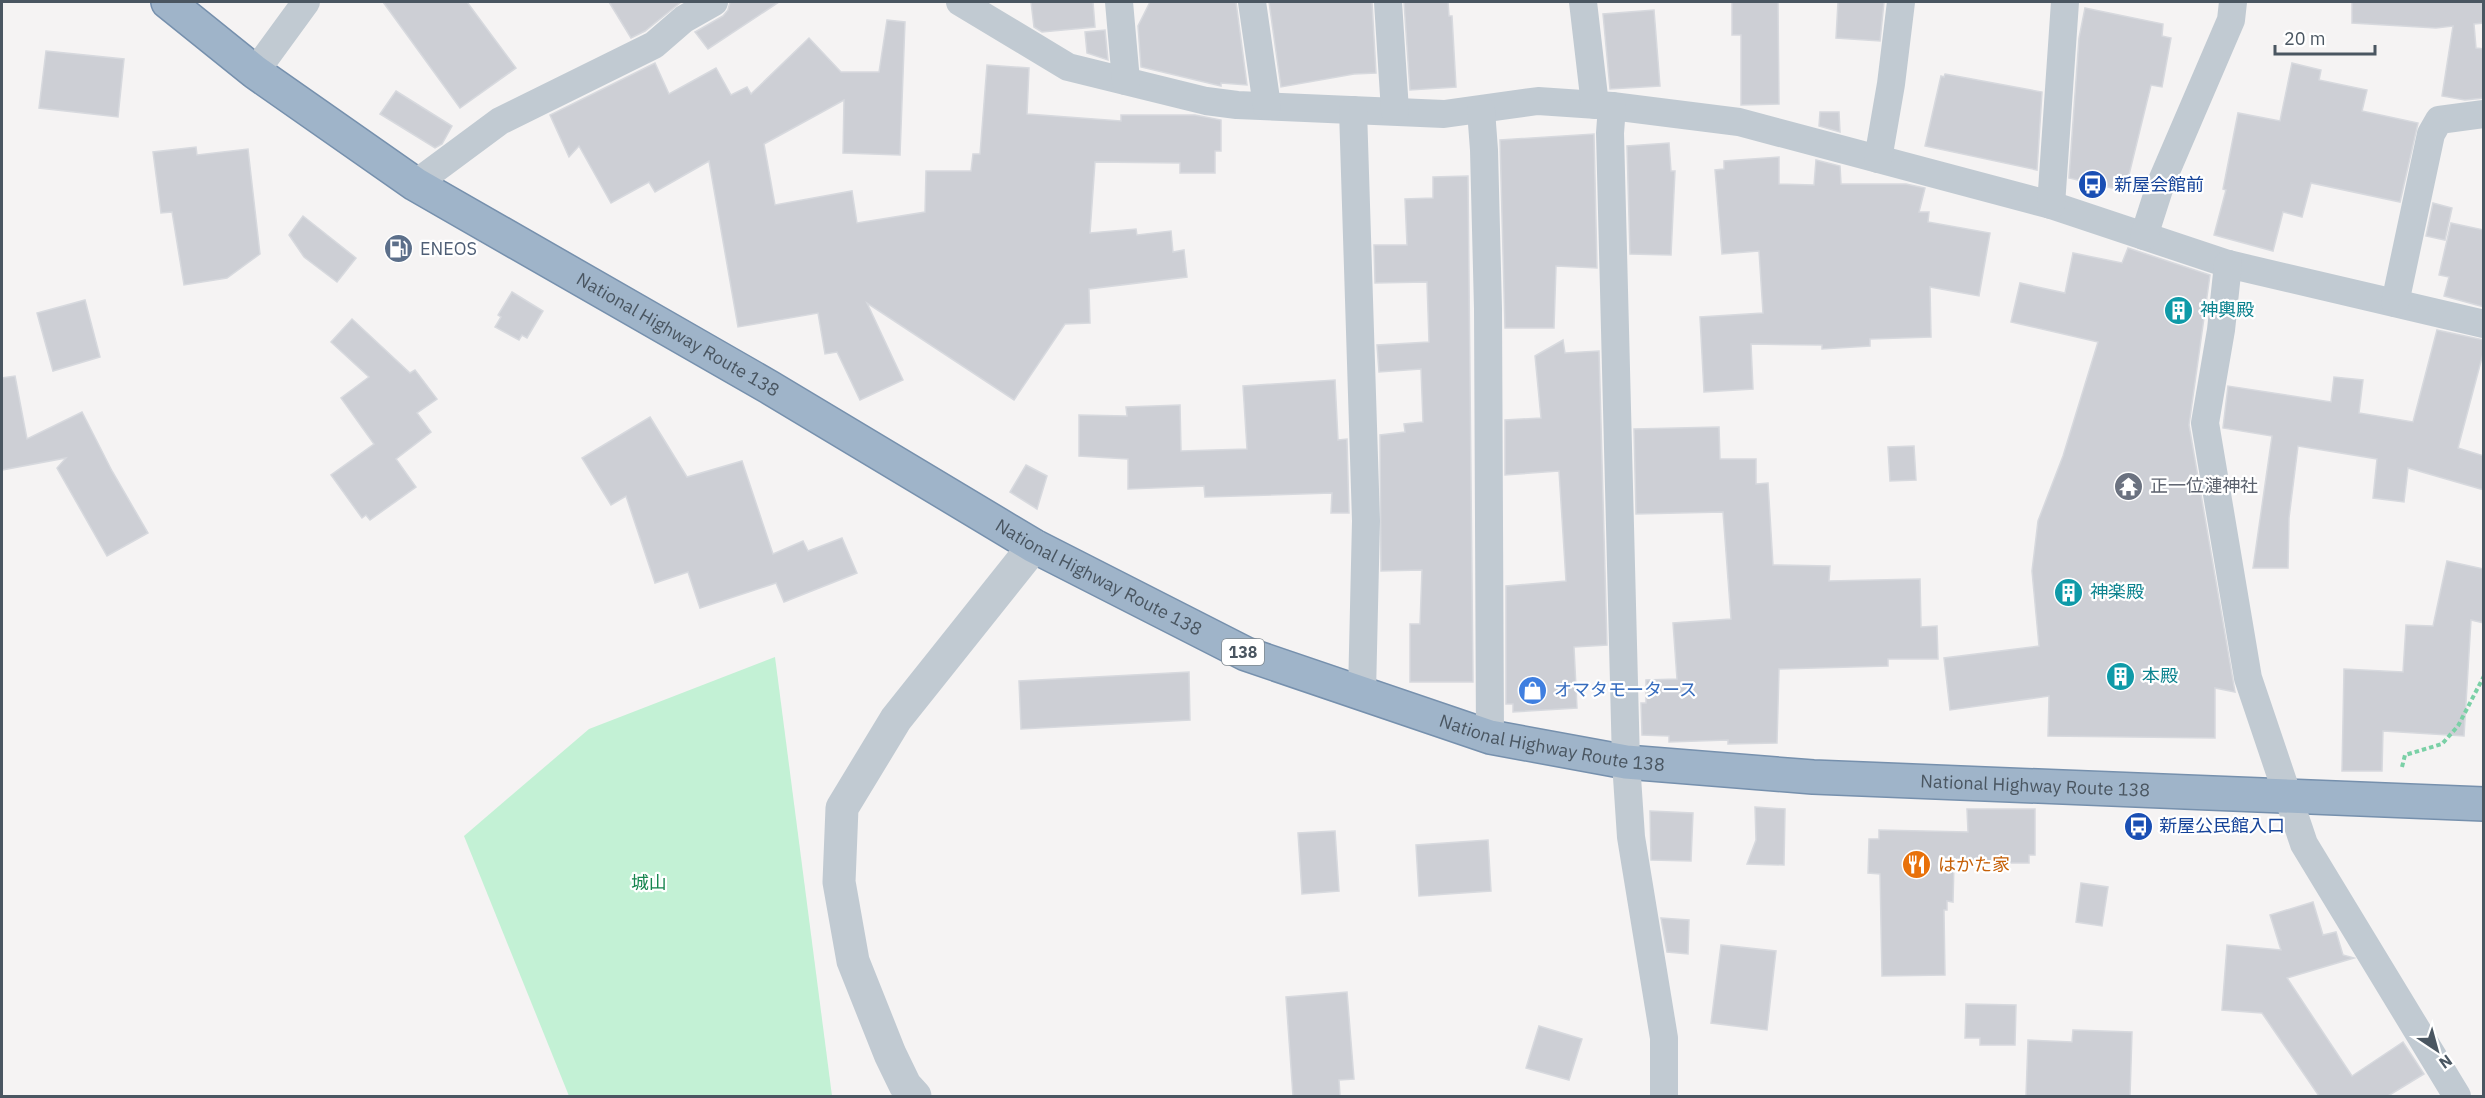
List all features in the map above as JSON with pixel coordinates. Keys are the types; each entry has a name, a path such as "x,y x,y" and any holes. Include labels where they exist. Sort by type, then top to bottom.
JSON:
{"highway":[{"name":"National Highway Route 138","path":"168,2 255,72 415,184 769,387 1034,546 1246,654 1490,737 1626,762 1813,777 2484,804"}],"street":[{"path":"255,72 306,2"},
{"path":"415,184 500,121 654,45 684,20 714,2"},
{"path":"960,2 1068,67 1206,101 1444,114 1538,101 1604,106 1739,122 2051,205 2228,264 2484,324"},
{"path":"1119,2 1126,81"},
{"path":"1252,2 1266,106"},
{"path":"1388,2 1395,111"},
{"path":"1583,2 1610,133 1626,762 1631,837 1664,1038 1664,1096"},
{"path":"1878,159 1901,2"},
{"path":"2051,205 2065,2"},
{"path":"2144,236 2161,183 2231,20 2233,2"},
{"path":"1353,110 1366,521 1362,693"},
{"path":"1481,110 1488,309 1490,737"},
{"path":"2395,303 2431,134 2439,120 2484,114"},
{"path":"2228,264 2221,330 2205,423 2248,678 2304,844 2457,1096"},
{"path":"915,1096 905,1085 890,1054 853,961 839,882 842,808 896,719 1034,546"}],"path":[{"path":"2398,799 2405,755 2442,744 2458,726 2484,676"}],"green space":[{"name":"城山","path":"775,657 832,1096 569,1096 464,836 589,729"}],"building":[{"path":"383,2 467,2 516,68 460,108"},
{"path":"609,2 681,2 645,31 631,38"},
{"path":"730,2 779,2 708,49 695,32 723,16"},
{"path":"1031,2 1093,2 1095,27 1042,32 1034,27"},
{"path":"1150,2 1236,2 1247,85 1221,83 1221,86 1141,67 1138,26"},
{"path":"1269,2 1372,2 1376,73 1354,74 1281,87"},
{"path":"1404,2 1448,2 1449,16 1452,16 1456,87 1410,90"},
{"path":"1732,2 1778,2 1779,104 1741,105 1741,35 1732,35"},
{"path":"1838,2 1884,2 1880,41 1836,38"},
{"path":"2352,2 2484,2 2484,23 2474,24 2476,48 2484,49 2484,98 2465,100 2442,96 2453,26 2436,28 2352,23"},
{"path":"2085,8 2163,24 2162,36 2171,38 2162,87 2151,85 2125,191 2069,178 2079,38"},
{"path":"1654,10 1660,86 1610,89 1603,14"},
{"path":"887,20 905,22 900,155 843,153 844,100 764,144 775,205 852,191 857,223 925,212 926,171 971,171 973,154 980,154 987,65 1029,68 1027,114 1121,121 1121,115 1195,115 1221,120 1221,151 1215,151 1215,173 1180,173 1180,163 1095,162 1090,233 1136,229 1137,235 1171,231 1173,252 1184,250 1187,277 1089,289 1090,323 1065,324 1014,400 867,303 903,380 860,400 837,352 825,354 818,313 738,327 709,161 655,192 649,182 611,203 579,146 569,157 550,115 655,63 669,94 716,68 731,95 747,87 751,94 809,38 841,72 879,72"},
{"path":"1105,30 1108,60 1087,53 1085,32"},
{"path":"46,51 124,59 118,117 39,108"},
{"path":"2292,63 2321,70 2319,80 2367,90 2362,111 2418,123 2400,202 2311,183 2302,217 2283,212 2273,251 2214,235 2226,190 2223,189 2238,113 2280,121"},
{"path":"1945,74 2042,92 2037,170 1925,146 1941,76 1944,77"},
{"path":"396,91 452,126 442,144 435,148 380,114"},
{"path":"1820,112 1839,112 1840,132 1819,126"},
{"path":"1594,134 1597,268 1556,266 1554,328 1505,328 1500,140"},
{"path":"1669,143 1671,171 1675,171 1671,255 1630,254 1627,146"},
{"path":"196,147 197,155 248,149 260,254 227,278 184,285 172,212 161,213 153,152"},
{"path":"1779,157 1779,184 1814,185 1816,160 1840,166 1841,184 1906,184 1925,188 1919,212 1929,212 1928,222 1990,233 1979,296 1930,287 1931,337 1870,339 1870,346 1822,349 1822,345 1751,344 1753,389 1704,392 1700,317 1763,313 1759,251 1722,254 1715,170 1724,169 1724,161"},
{"path":"1468,176 1473,682 1410,682 1410,624 1420,624 1422,570 1381,571 1380,435 1405,432 1404,424 1423,422 1421,369 1379,372 1377,345 1429,342 1427,282 1375,283 1374,245 1407,245 1405,199 1433,198 1433,177"},
{"path":"2433,203 2452,208 2445,240 2426,236"},
{"path":"303,216 356,258 337,282 304,257 289,235"},
{"path":"2451,223 2484,230 2484,307 2444,296 2449,277 2439,275"},
{"name":"正一位漣神社","path":"2128,248 2210,275 2189,425 2235,692 2215,688 2215,738 2048,736 2049,696 1950,710 1944,658 2039,646 2032,571 2038,521 2063,456 2098,342 2011,322 2020,283 2065,293 2073,253 2122,263"},
{"path":"512,292 543,311 527,338 522,335 519,340 495,327 501,317 498,315"},
{"path":"85,300 100,357 53,371 37,313"},
{"path":"352,319 410,373 415,370 437,399 417,413 431,432 396,459 416,487 370,520 366,515 362,518 331,475 374,444 341,398 369,377 331,342"},
{"path":"2437,330 2484,340 2484,350 2458,448 2484,456 2484,490 2408,468 2404,502 2373,498 2377,459 2298,446 2289,518 2288,568 2253,568 2272,436 2223,428 2228,386 2331,402 2334,377 2363,380 2359,413 2413,422"},
{"path":"1563,340 1565,353 1599,351 1607,645 1574,647 1577,708 1513,712 1513,704 1506,704 1506,586 1566,581 1559,471 1505,475 1505,420 1541,418 1535,356"},
{"path":"15,376 27,439 82,412 112,471 148,533 107,556 57,468 66,458 2,470 2,378"},
{"path":"1335,380 1338,440 1347,439 1349,513 1331,513 1332,493 1205,497 1204,486 1128,489 1128,459 1079,456 1079,415 1127,416 1126,407 1180,405 1181,451 1247,449 1243,386"},
{"path":"650,417 687,477 742,461 773,554 803,541 808,551 842,538 857,573 784,602 776,583 700,608 688,572 655,583 626,496 611,505 582,458"},
{"path":"1719,427 1720,459 1756,459 1756,484 1768,483 1773,565 1830,566 1829,581 1920,579 1921,627 1937,626 1938,659 1888,659 1888,666 1779,669 1777,743 1728,744 1728,740 1669,742 1669,736 1642,735 1641,703 1646,703 1646,680 1677,679 1673,623 1731,619 1723,512 1636,514 1634,429"},
{"path":"1914,446 1916,480 1890,481 1888,447"},
{"path":"1026,465 1047,476 1037,509 1010,492"},
{"path":"2447,561 2484,569 2484,623 2471,620 2464,736 2383,731 2382,771 2342,771 2344,669 2403,672 2406,625 2433,626"},
{"path":"1189,672 1190,720 1021,729 1019,681"},
{"path":"1755,807 1785,809 1784,865 1747,864 1756,840"},
{"path":"1967,809 2035,809 2035,855 2029,855 2029,863 1954,863 1953,902 1947,901 1947,910 1944,910 1945,975 1882,976 1880,874 1868,873 1869,839 1879,839 1879,830 1968,832"},
{"path":"1650,811 1693,813 1691,861 1651,860"},
{"path":"1335,831 1339,891 1302,894 1298,833"},
{"path":"1488,840 1491,891 1419,896 1416,845"},
{"path":"2081,883 2108,887 2102,926 2076,922"},
{"path":"2313,902 2323,935 2336,932 2343,955 2354,958 2287,978 2352,1076 2403,1042 2424,1074 2388,1096 2319,1096 2262,1013 2222,1010 2227,945 2281,950 2270,915"},
{"path":"1661,918 1689,920 1688,954 1667,952"},
{"path":"1721,945 1776,951 1767,1030 1711,1023"},
{"path":"1347,992 1354,1079 1339,1080 1340,1096 1293,1096 1286,997"},
{"path":"1966,1004 2016,1005 2015,1045 1980,1045 1980,1038 1965,1038"},
{"path":"1539,1026 1582,1039 1569,1080 1526,1068"},
{"path":"2073,1030 2132,1032 2130,1096 2026,1096 2028,1040 2072,1042"}],"place":[{"name":"新屋会館前","path":"2093,185"},
{"name":"ENEOS","path":"399,249"},
{"name":"神輿殿","path":"2179,310"},
{"name":"正一位漣神社","path":"2129,486"},
{"name":"神楽殿","path":"2069,592"},
{"name":"本殿","path":"2121,676"},
{"name":"オマタモータース","path":"1533,690"},
{"name":"新屋公民館入口","path":"2138,826"},
{"name":"はかた家","path":"1917,865"}]}
